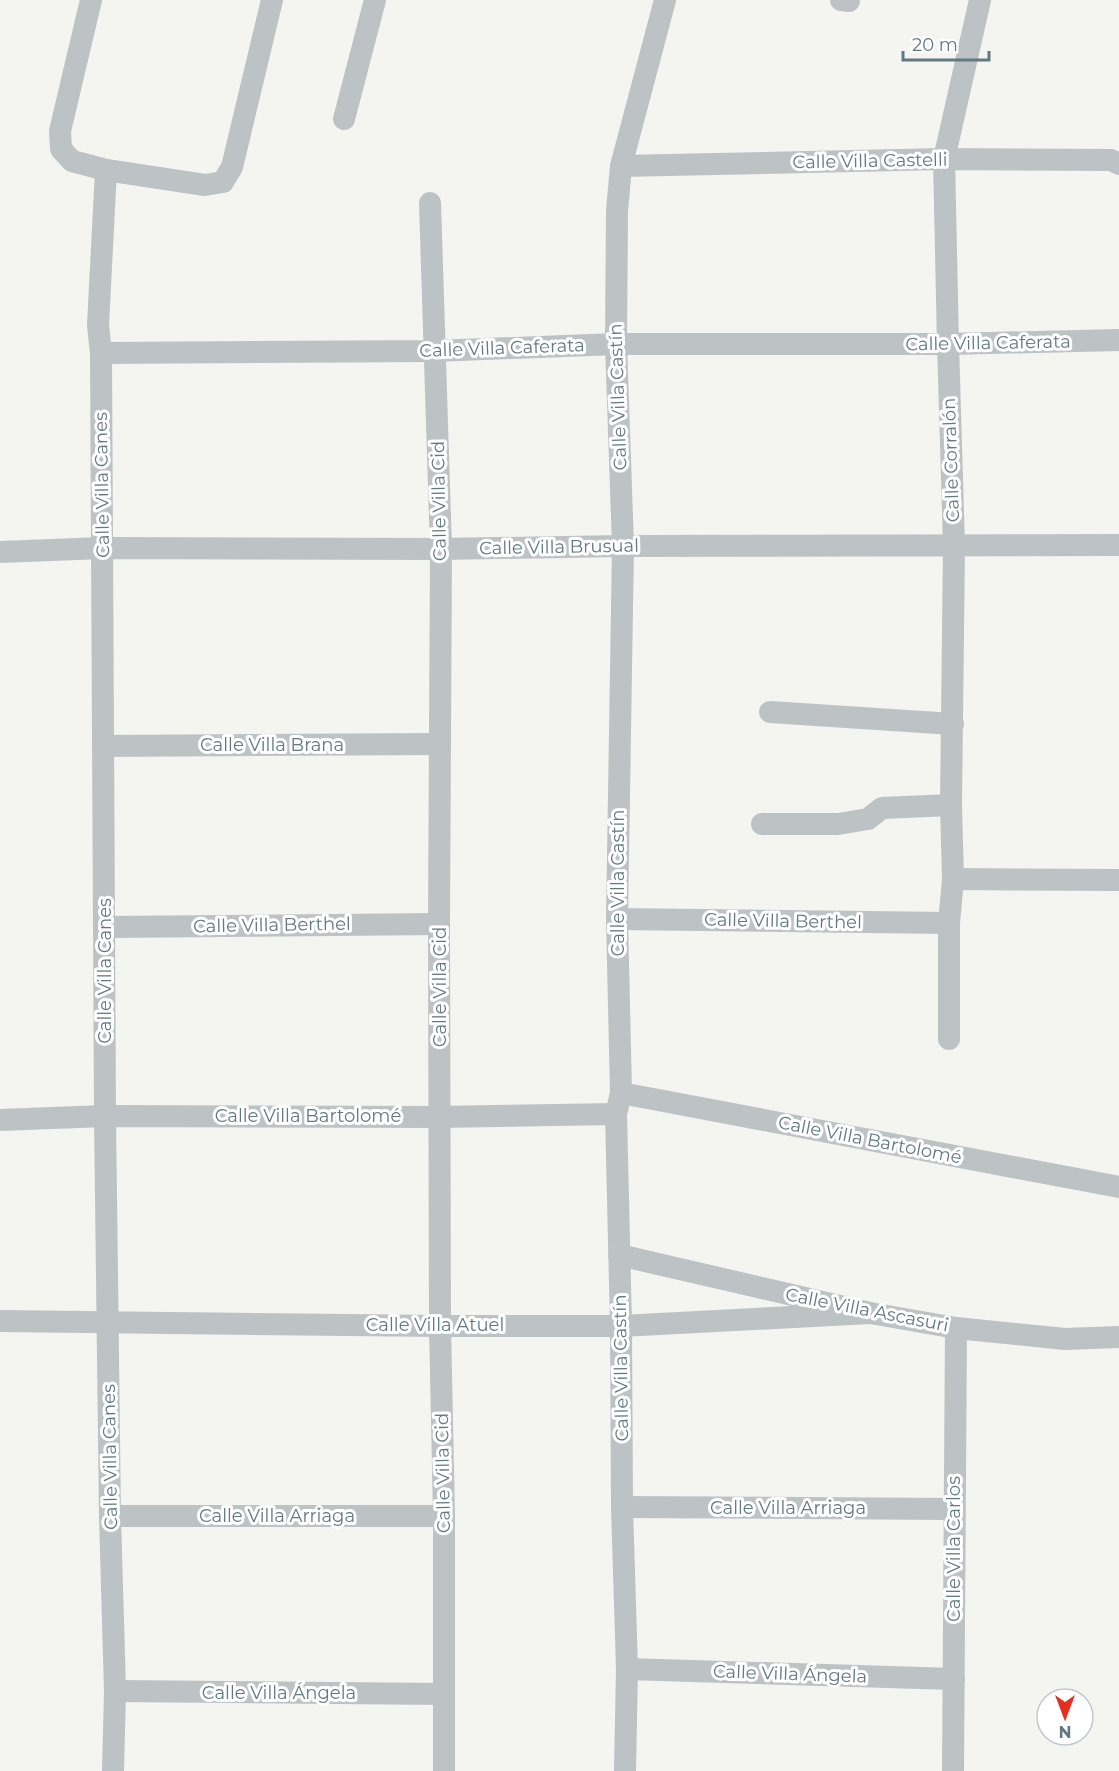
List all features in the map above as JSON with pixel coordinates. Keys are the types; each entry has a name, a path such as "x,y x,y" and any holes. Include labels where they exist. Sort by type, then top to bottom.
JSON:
{"street":[{"path":"91,0 60,131 61,148 72,161 106,170 204,185 223,182 232,167 272,0"},
{"path":"344,119 375,0"},
{"name":"Calle Villa Castín","path":"625,1771 627,1669 616,1114 621,1093 617,920 623,546 616,344 617,212 621,166 664,0"},
{"name":"Calle Corralón","path":"949,1039 949,923 953,879 951,805 954,546 944,159 980,0"},
{"name":"Calle Villa Castelli","path":"621,166 944,159 1111,160 1119,164"},
{"name":"Calle Villa Canes","path":"106,170 99,325 103,548 105,1116 110,1516 115,1691 113,1771"},
{"name":"Calle Villa Cid","path":"430,203 441,549 439,924 444,1771"},
{"name":"Calle Villa Caferata","path":"101,353 435,351 616,344 948,344 1119,340"},
{"name":"Calle Villa Brusual","path":"0,552 103,548 441,549 623,546 1119,545"},
{"path":"770,712 953,723"},
{"name":"Calle Villa Brana","path":"104,746 440,744"},
{"path":"762,824 838,824 868,819 882,808 951,805"},
{"path":"953,879 1119,880"},
{"name":"Calle Villa Berthel","path":"617,920 949,923"},
{"name":"Calle Villa Berthel","path":"105,927 439,924"},
{"name":"Calle Villa Bartolomé","path":"621,1093 1119,1187"},
{"name":"Calle Villa Bartolomé","path":"0,1120 105,1116 440,1117 616,1114"},
{"name":"Calle Villa Ascasuri","path":"619,1254 870,1313 956,1328 1065,1339 1119,1337"},
{"name":"Calle Villa Atuel","path":"0,1322 621,1326 870,1313"},
{"name":"Calle Villa Carlos","path":"953,1771 956,1328"},
{"name":"Calle Villa Arriaga","path":"622,1507 954,1509"},
{"name":"Calle Villa Arriaga","path":"110,1516 444,1516"},
{"name":"Calle Villa Ángela","path":"627,1669 954,1678"},
{"name":"Calle Villa Ángela","path":"115,1691 444,1694"}]}
